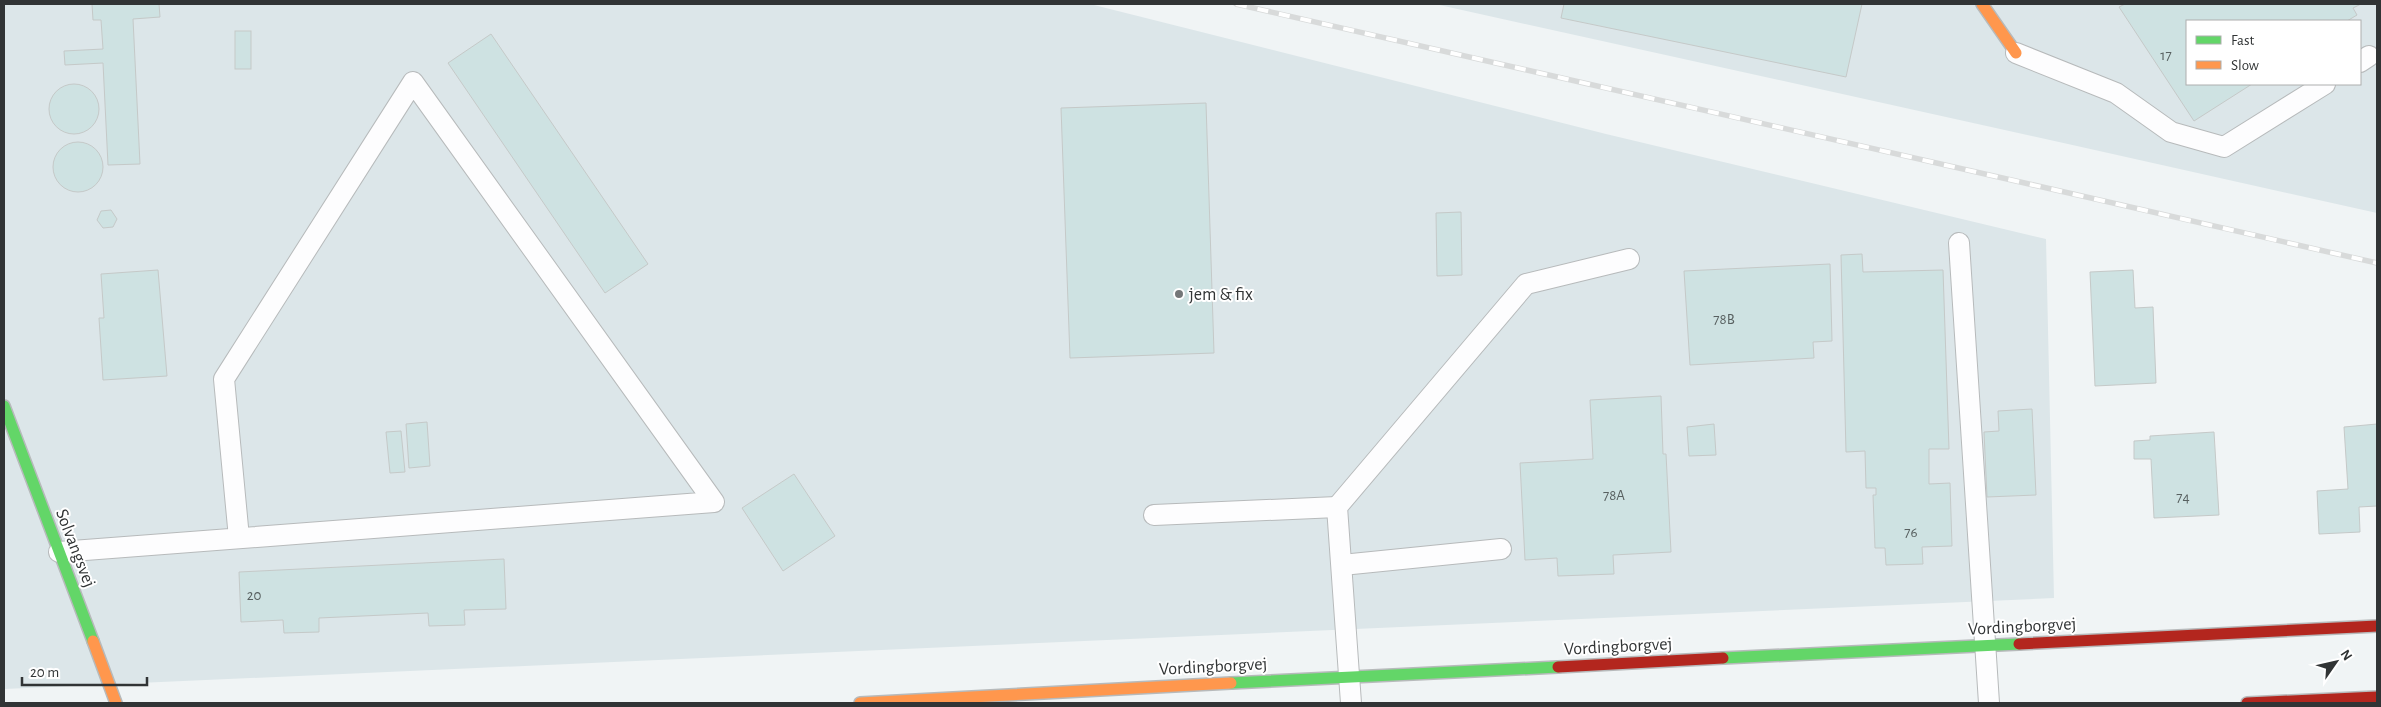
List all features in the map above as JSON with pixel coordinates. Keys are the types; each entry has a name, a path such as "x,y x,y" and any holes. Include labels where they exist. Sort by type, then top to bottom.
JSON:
{"main road":[{"path":"1982,4 2016,53"},
{"name":"Solvangsvej","path":"4,406 116,703"},
{"name":"Vordingborgvej","path":"860,703 2377,626"},
{"path":"2247,703 2377,697"}],"lane":[{"path":"2016,53 2116,93 2171,132 2224,147 2323,85"},
{"path":"59,552 714,502 413,82 224,379 239,538"},
{"path":"1959,243 1989,703"},
{"path":"1351,703 1337,507 1526,284 1630,260"},
{"path":"1154,515 1337,507"},
{"path":"1342,565 1501,549"}],"shaded area":[{"path":"4,4 1090,4 1606,134 2046,239 2054,598 4,689"},
{"path":"1435,4 2377,4 2377,213 2068,144"}],"building":[{"path":"92,4 159,4 160,17 133,19 140,164 108,165 103,63 65,65 64,51 103,49 101,20 93,20"},
{"path":"1564,4 1862,4 1846,77 1561,18"},
{"path":"2125,4 2361,4 2353,8 2357,15 2349,20 2186,20 2186,85 2250,85 2194,121 2119,7"},
{"path":"235,31 251,31 251,69 235,69"},
{"path":"491,34 648,264 605,293 448,63"},
{"path":"74,84 83,86 94,95 99,109 97,118 88,129 74,134 65,132 54,123 49,109 51,100 60,89"},
{"path":"1206,103 1214,353 1070,358 1061,108"},
{"path":"78,142 88,144 96,149 101,157 103,167 101,177 96,185 88,190 78,192 68,190 60,185 55,177 53,167 55,157 60,149 68,144"},
{"path":"111,210 117,219 113,227 103,228 97,220 101,211"},
{"path":"1461,212 1462,275 1437,276 1436,213"},
{"path":"1862,254 1863,272 1943,270 1949,449 1929,449 1929,484 1950,483 1952,546 1922,547 1923,564 1886,565 1885,548 1875,548 1873,495 1876,495 1876,488 1866,488 1865,451 1846,452 1841,255"},
{"path":"1830,264 1832,341 1813,342 1814,358 1690,365 1684,271"},
{"path":"158,270 167,376 103,380 99,318 104,318 101,274"},
{"path":"2133,270 2135,308 2153,307 2156,383 2095,386 2090,272"},
{"path":"1661,396 1663,454 1666,454 1671,552 1613,555 1614,574 1558,576 1557,558 1525,560 1520,463 1593,459 1590,400"},
{"path":"2032,409 2036,495 1987,497 1984,432 1999,431 1998,411"},
{"path":"427,422 430,466 409,468 406,424"},
{"path":"1714,424 1716,455 1689,456 1687,427"},
{"path":"2377,424 2377,506 2359,507 2360,532 2319,534 2317,491 2348,489 2344,427"},
{"path":"401,431 405,472 390,473 386,432"},
{"path":"2214,432 2219,515 2154,518 2151,459 2134,459 2134,441 2150,440 2150,436"},
{"path":"794,474 835,536 783,571 742,508"},
{"path":"504,559 506,609 464,610 465,625 429,626 428,613 319,618 319,632 284,633 283,620 241,622 239,572"}],"railway":[{"path":"1236,4 2377,263"}],"traffic: fast":[{"path":"4,406 93,641"},
{"path":"1723,658 2019,644"},
{"path":"1231,683 1558,667"}],"traffic: slow":[{"path":"1982,4 2016,53"},
{"path":"93,641 116,703"},
{"path":"860,703 1231,683"}],"traffic: jam":[{"path":"2019,644 2377,626"},
{"path":"1558,667 1723,658"},
{"path":"2247,703 2377,697"}],"place":[{"name":"jem & fix","path":"1179,294"}]}
